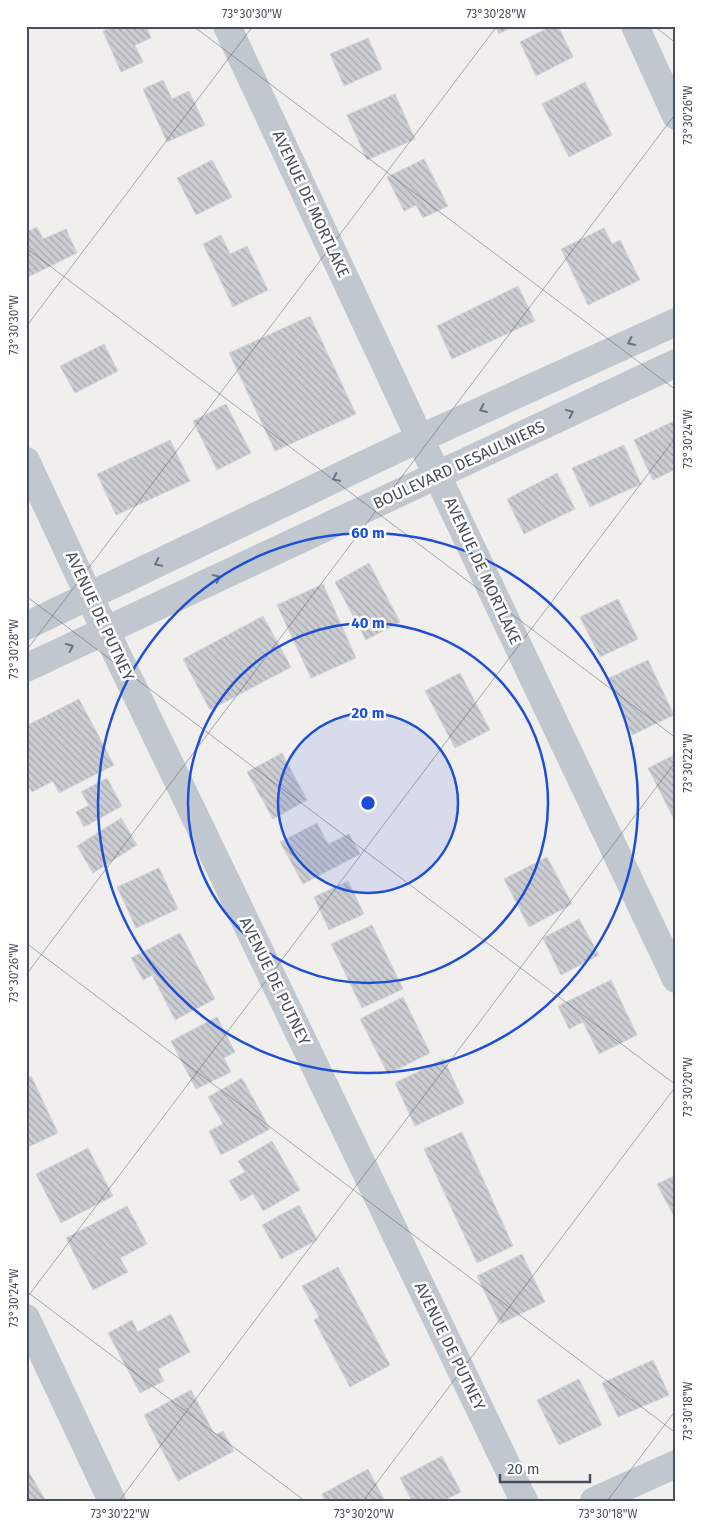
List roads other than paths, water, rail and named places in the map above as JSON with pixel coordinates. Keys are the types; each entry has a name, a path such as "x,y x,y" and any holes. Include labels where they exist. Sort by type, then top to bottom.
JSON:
{"street":[{"name":"AVENUE DE MORTLAKE","path":"227,26 676,979"},
{"path":"635,26 676,116"},
{"path":"26,626 420,438 676,322"},
{"name":"BOULEVARD DESAULNIERS","path":"26,668 676,364"},
{"name":"AVENUE DE PUTNEY","path":"26,461 524,1501"},
{"path":"26,1318 112,1501"},
{"path":"594,1501 676,1464"}]}
